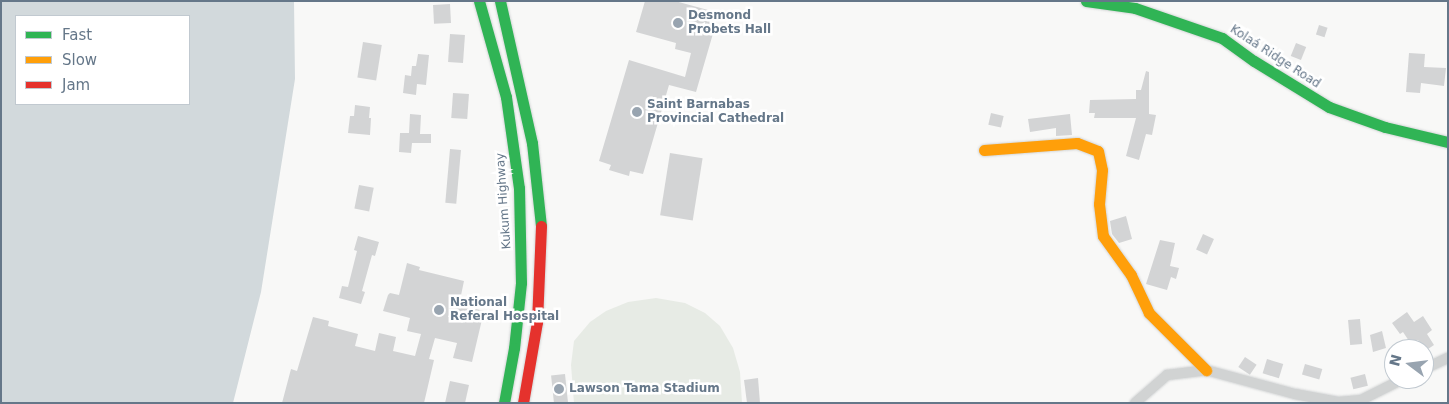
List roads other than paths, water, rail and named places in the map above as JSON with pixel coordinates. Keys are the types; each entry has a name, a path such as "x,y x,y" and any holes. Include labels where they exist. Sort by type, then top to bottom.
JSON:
{"main road":[{"name":"Kukum Highway","path":"479,1 506,97 519,188 521,283 514,348 504,403"},
{"path":"500,1 532,142 541,227 540,296 525,403"},
{"name":"Kolaá Ridge Road","path":"1086,1 1135,8 1222,38 1254,61 1329,107 1385,127 1448,142"},
{"path":"984,150 1076,143 1098,151 1102,170 1099,204 1103,236 1131,276 1148,313 1206,370"}],"street":[{"path":"1434,364 1448,358"},
{"path":"1135,403 1167,375 1206,370 1295,394 1338,402 1361,400 1384,388"}],"place":[{"name":"Desmond Probets Hall","path":"678,23"},
{"name":"Saint Barnabas Provincial Cathedral","path":"637,112"},
{"name":"National Referal Hospital","path":"439,310"},
{"name":"Lawson Tama Stadium","path":"559,389"}]}
